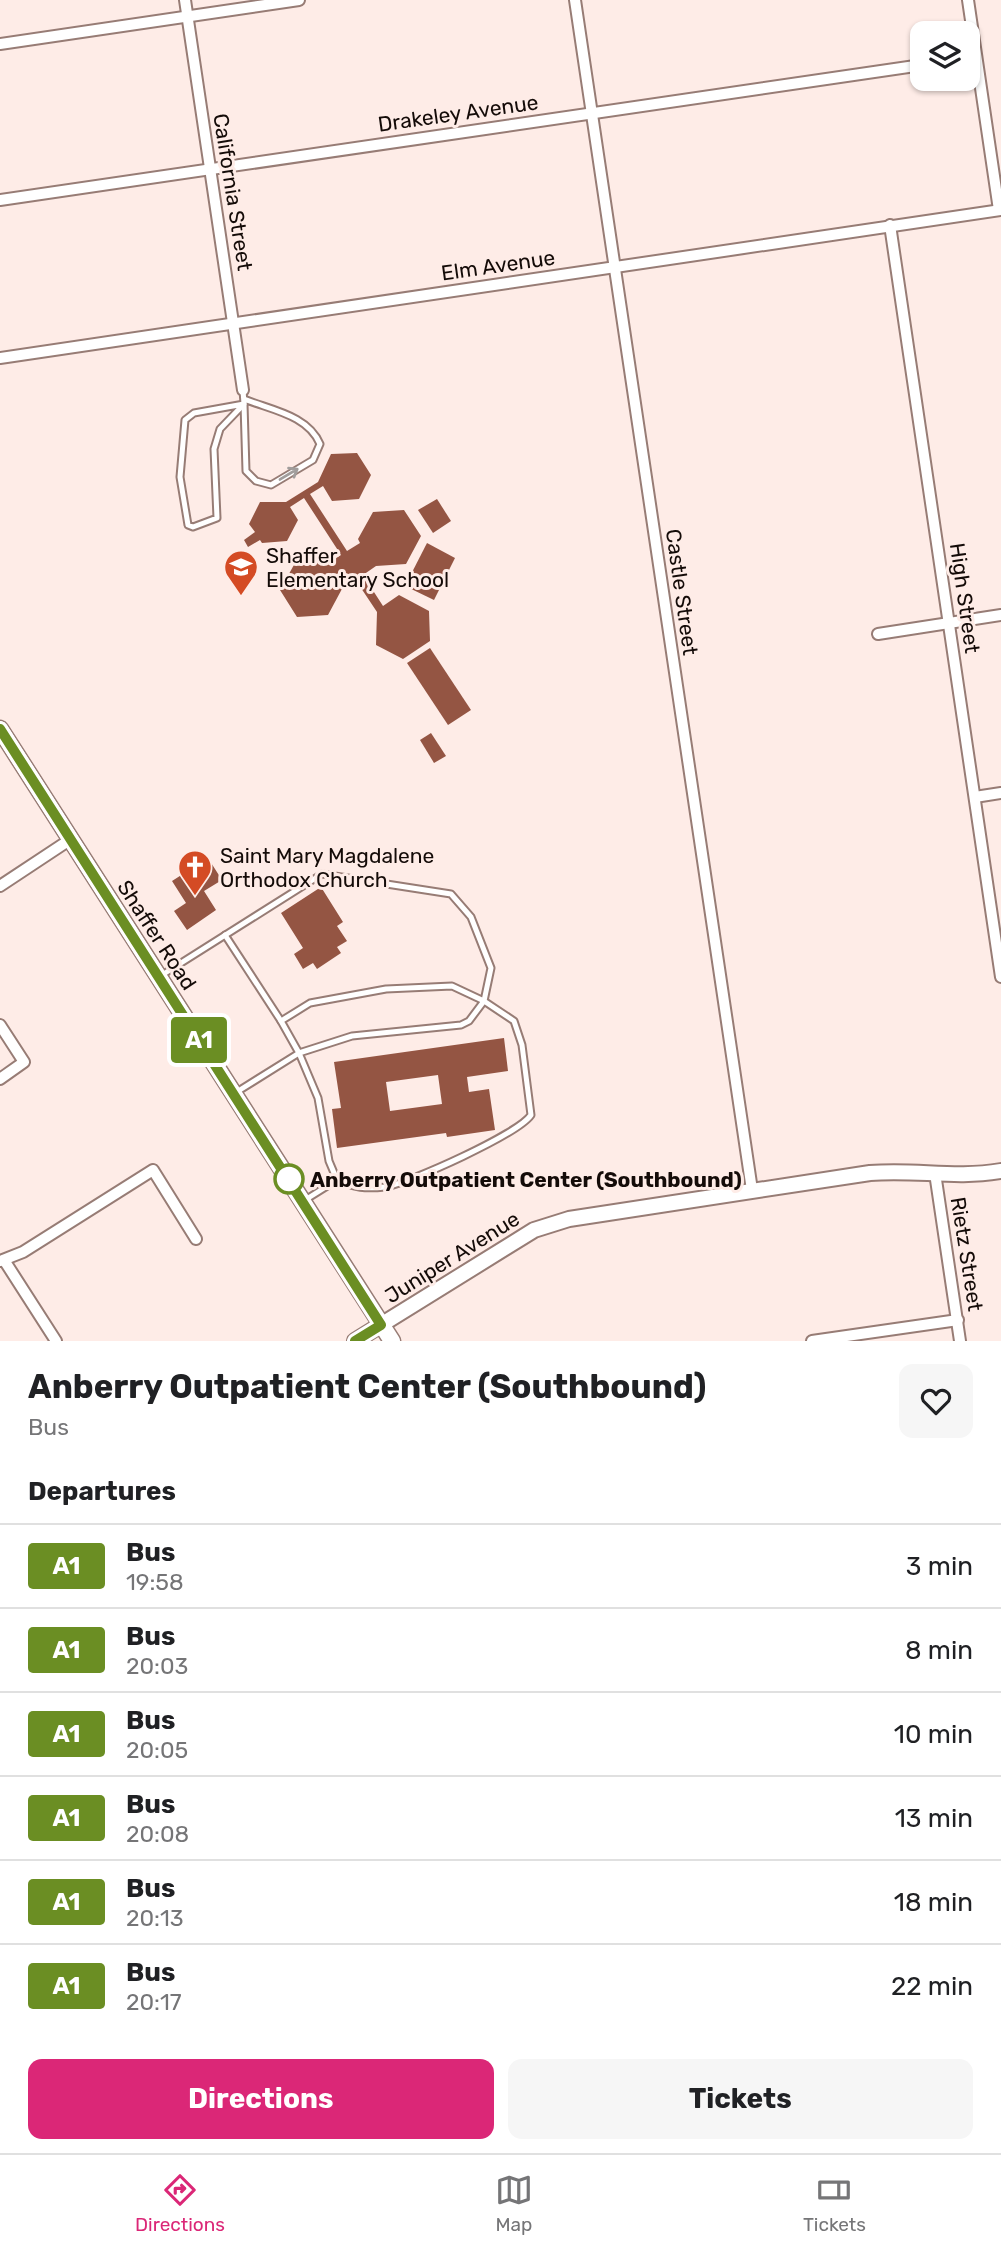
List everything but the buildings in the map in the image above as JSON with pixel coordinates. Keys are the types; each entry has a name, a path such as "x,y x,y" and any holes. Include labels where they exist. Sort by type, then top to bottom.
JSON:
{"main road":[{"name":"Shaffer Road","path":"0,729 392,1341"}],"street":[{"name":"California Street","path":"185,0 244,398"},
{"path":"0,44 299,0"},
{"name":"Castle Street","path":"575,0 752,1190"},
{"path":"968,0 969,21"},
{"name":"Drakeley Avenue","path":"0,200 910,67"},
{"path":"978,91 1000,210"},
{"name":"Elm Avenue","path":"0,358 1000,210"},
{"name":"High Street","path":"890,225 1001,977"},
{"path":"878,634 1001,615"},
{"path":"975,797 1001,793"},
{"path":"0,886 71,839"},
{"path":"0,1024 24,1062 0,1079"},
{"path":"56,1341 2,1260 23,1252 153,1170 196,1239"},
{"name":"Juniper Avenue","path":"355,1341 534,1230 569,1219 870,1173 912,1170 966,1177 1001,1171"},
{"name":"Rietz Street","path":"934,1174 960,1341"},
{"path":"812,1341 958,1320"}],"lane":[{"path":"244,398 220,429 214,449 216,518 193,527 188,525 180,477 185,420 194,413 244,398 302,421 314,430 320,444 313,460 271,485 256,481 246,471 244,398"},
{"path":"159,977 318,876 329,872 451,894 471,917 491,968 484,1001 469,1021 461,1025 352,1036 299,1053 234,1094"},
{"path":"225,935 299,1053 318,1098 329,1161 337,1180 359,1189 388,1186 513,1132 531,1115 522,1045 514,1021 484,1001 452,986 386,989 310,1003 281,1021"},
{"path":"303,1202 337,1180"}],"bus line":[{"name":"A1","path":"0,729 381,1325 355,1341"}],"place":[{"name":"Shaffer Elementary School","path":"241,597"},
{"name":"Saint Mary Magdalene Orthodox Church","path":"195,897"},
{"name":"Anberry Outpatient Center (Southbound)","path":"289,1179"}]}
